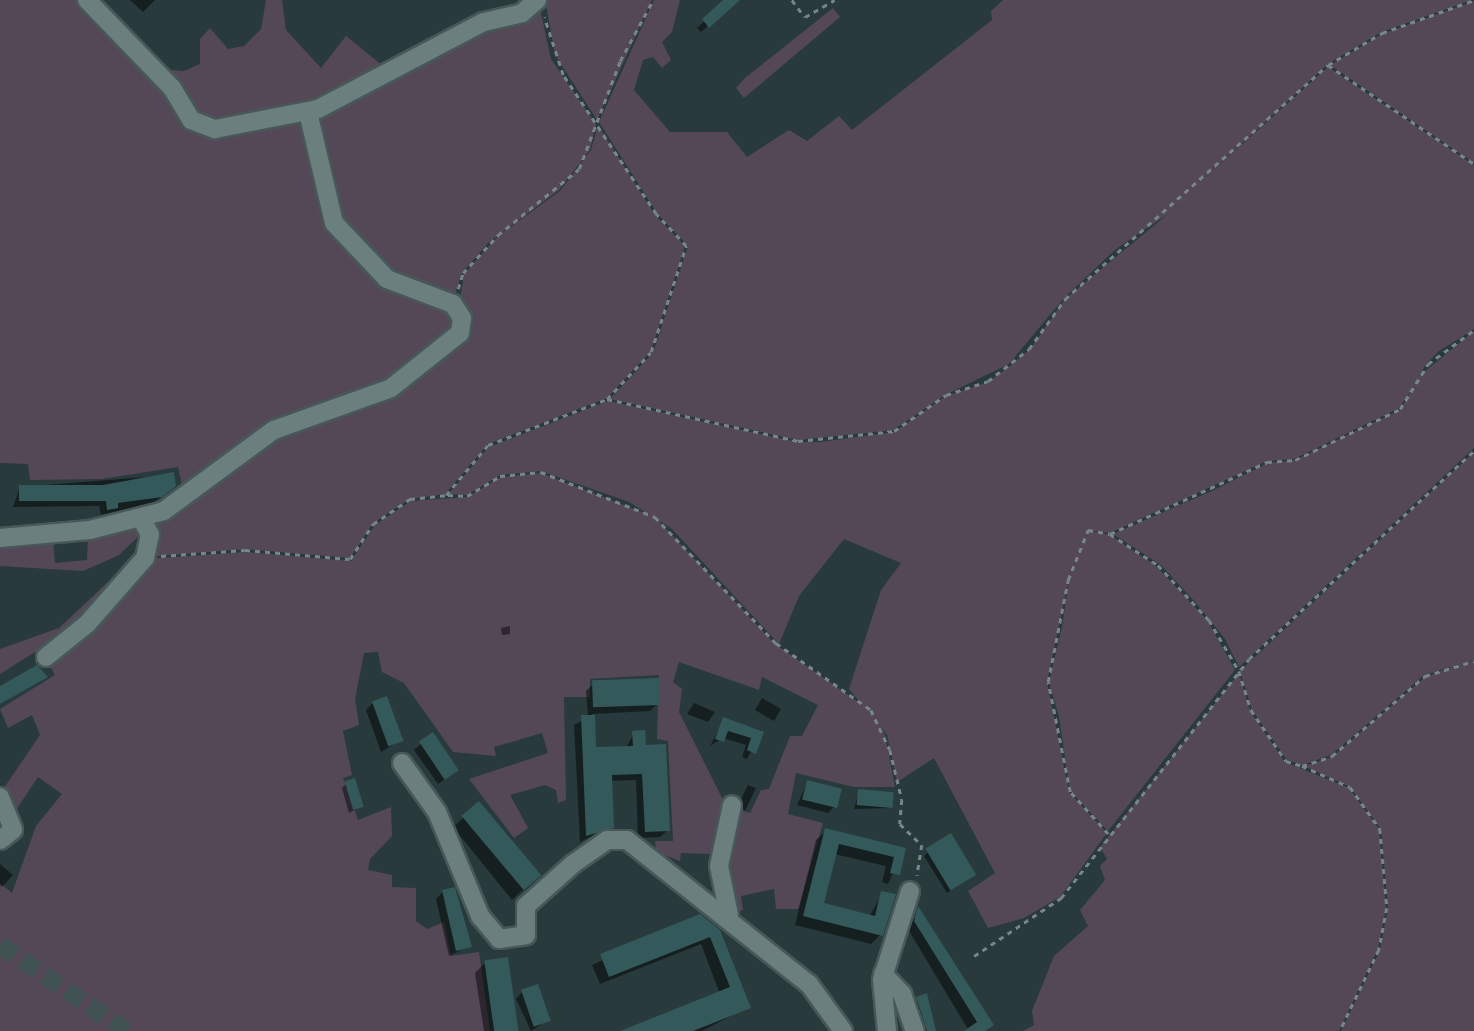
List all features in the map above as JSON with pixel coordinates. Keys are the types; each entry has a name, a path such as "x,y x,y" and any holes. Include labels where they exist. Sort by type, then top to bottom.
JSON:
{"street":[{"path":"87,0 172,88 195,124 229,129 308,112 365,89 484,22 540,6"},
{"path":"0,538 142,519 164,511 287,422 404,380 460,333 462,318 453,304 387,278 340,232 329,215 308,112"},
{"path":"46,656 87,624 144,558 150,535 142,519"},
{"path":"402,764 437,812 480,916 498,939 526,934 526,906 607,840 639,846 809,984 843,1031"},
{"path":"0,797 13,830 0,840"},
{"path":"731,920 719,866 732,805"},
{"path":"887,1031 883,974 910,891"},
{"path":"883,974 902,994 915,1031"}],"path":[{"path":"453,304 463,273 489,243 579,169 653,0"},
{"path":"792,0 806,17 835,0"},
{"path":"607,399 798,441 894,431 946,396 988,381 1030,349 1078,286 1164,218 1328,65 1382,33 1474,0"},
{"path":"446,494 488,445 607,399 652,352 686,246 656,214 554,58 540,6"},
{"path":"1328,65 1474,164"},
{"path":"1110,534 1400,408 1428,364 1474,330"},
{"path":"974,956 1060,898 1239,671 1474,451"},
{"path":"144,558 246,550 350,559 373,524 410,500 446,494 467,496 500,476 541,472 628,502 671,530 776,643 872,710 890,750 902,800 900,824 922,845 910,891"},
{"path":"1108,834 1070,792 1048,682 1068,580 1088,530 1110,534 1158,566 1186,594 1239,671 1272,744 1286,761 1350,787 1380,829 1387,908 1379,950 1340,1031"},
{"path":"1302,766 1332,756 1424,676 1474,661"}],"shaded area":[{"path":"0,0 83,0 218,134 307,120 317,162 355,251 437,298 461,325 403,379 325,407 184,494 178,467 102,479 30,480 28,464 0,463"},
{"path":"91,0 100,0 170,70 184,71 200,64 200,39 210,28 228,49 244,46 261,29 266,0 282,0 286,30 321,68 346,36 383,66 534,0 317,106 208,126"},
{"path":"545,0 652,0 597,120 555,55"},
{"path":"654,0 680,0 672,32 662,42 671,60 662,68 653,57 643,60 634,90 670,132 727,132 747,157 789,130 807,141 839,116 852,130 992,20 991,11 1003,0 1472,0 1381,32 1328,64 1198,184 1328,67 1474,165 1474,329 1439,351 1418,377 1474,331 1474,448 1239,667 1225,639 1161,565 1113,534 1268,463 1295,460 1400,410 1414,386 1399,408 1294,459 1267,461 1110,533 1087,530 1110,535 1156,566 1207,620 1235,670 1108,831 1070,791 1059,717 1049,682 1070,573 1047,682 1069,792 1107,833 1060,897 1024,918 988,928 968,891 995,873 934,758 897,782 887,735 849,689 881,590 901,563 844,539 799,596 779,644 672,529 629,502 541,471 500,475 467,495 448,494 489,447 608,401 798,442 894,432 946,396 988,382 1010,366 1030,349 1065,299 1168,214 1116,249 1064,298 1009,364 945,395 893,430 798,440 610,399 653,353 688,246 657,213 599,122"},
{"path":"1474,1 1474,163 1330,65 1382,34"},
{"path":"539,4 551,59 596,124 590,150 559,190 489,242 462,273 453,300 397,280 345,231 312,115 365,95"},
{"path":"833,8 840,17 744,98 736,88 745,78"},
{"path":"598,125 655,215 685,246 651,351 607,398 488,444 445,494 410,499 373,523 350,558 245,549 147,557 146,520 260,444 453,345 464,274 498,236 560,191 591,150"},
{"path":"1474,452 1474,660 1424,675 1331,755 1302,765 1287,760 1252,710 1240,671"},
{"path":"541,473 655,517 775,644 871,711 885,735 895,787 854,787 796,773 788,814 823,823 798,909 776,909 774,889 741,896 743,910 733,914 724,873 737,809 750,813 761,790 769,789 790,736 802,736 818,705 762,677 759,690 679,662 673,682 682,689 679,712 726,806 712,854 681,853 680,861 656,852 655,841 673,841 668,741 657,739 659,675 590,679 590,697 564,697 566,800 558,803 556,790 545,785 510,795 528,828 514,838 469,779 548,753 542,733 494,747 496,756 453,752 404,683 382,672 378,652 364,653 355,699 359,725 343,731 352,775 343,778 358,820 391,807 392,836 370,859 368,870 392,875 392,887 416,888 416,921 427,929 444,922 451,956 479,952 490,1031 0,1031 0,883 12,893 36,826 62,794 38,777 14,813 4,788 40,735 32,715 8,728 0,709 55,675 47,661 147,559 245,552 351,561 375,525 411,501 467,497 501,477"},
{"path":"131,526 142,533 119,555 83,571 0,566 0,545 53,541 55,563 87,560 88,534"},
{"path":"142,550 83,622 0,674 0,649 59,628"},
{"path":"1467,661 1474,662 1474,1031 1341,1031 1380,950 1388,908 1381,829 1350,787 1304,766 1332,757 1425,677"},
{"path":"1239,673 1250,711 1285,762 1349,788 1379,829 1386,908 1378,949 1339,1031 1023,1031 1034,1025 1032,1011 1054,956 1088,926 1080,910 1105,880 1100,866 1107,859 1100,847"}],"building":[{"path":"723,0 740,0 709,28 702,19"},
{"path":"174,472 176,486 162,497 118,503 118,508 107,510 106,501 19,501 19,485 103,485"},
{"path":"37,665 48,677 0,704 0,686"},
{"path":"659,678 660,705 593,707 592,680"},
{"path":"387,696 403,741 388,747 372,701"},
{"path":"581,715 595,715 596,747 633,746 632,731 645,730 646,745 666,744 670,831 645,832 642,774 612,775 614,828 586,836"},
{"path":"723,717 764,732 756,754 747,750 751,738 728,731 724,742 715,739"},
{"path":"433,732 459,770 445,780 419,742"},
{"path":"355,778 364,807 353,810 344,781"},
{"path":"807,780 842,789 837,808 802,799"},
{"path":"858,789 894,792 892,808 857,805"},
{"path":"479,801 541,875 524,890 461,816"},
{"path":"825,828 906,848 900,875 890,873 894,857 839,844 824,903 875,916 881,891 896,894 883,936 803,916"},
{"path":"951,833 976,875 951,890 925,848"},
{"path":"455,887 472,947 456,951 442,890"},
{"path":"918,906 994,1025 985,1031 964,1031 977,1022 914,921"},
{"path":"700,914 720,930 751,1008 693,1031 620,1031 730,987 710,937 609,977 600,954"},
{"path":"508,957 518,1031 494,1031 484,960"},
{"path":"538,984 551,1021 534,1027 521,990"},
{"path":"927,993 936,1031 927,1031 916,997"}],"tunnel":[{"path":"0,945 126,1031"}]}
